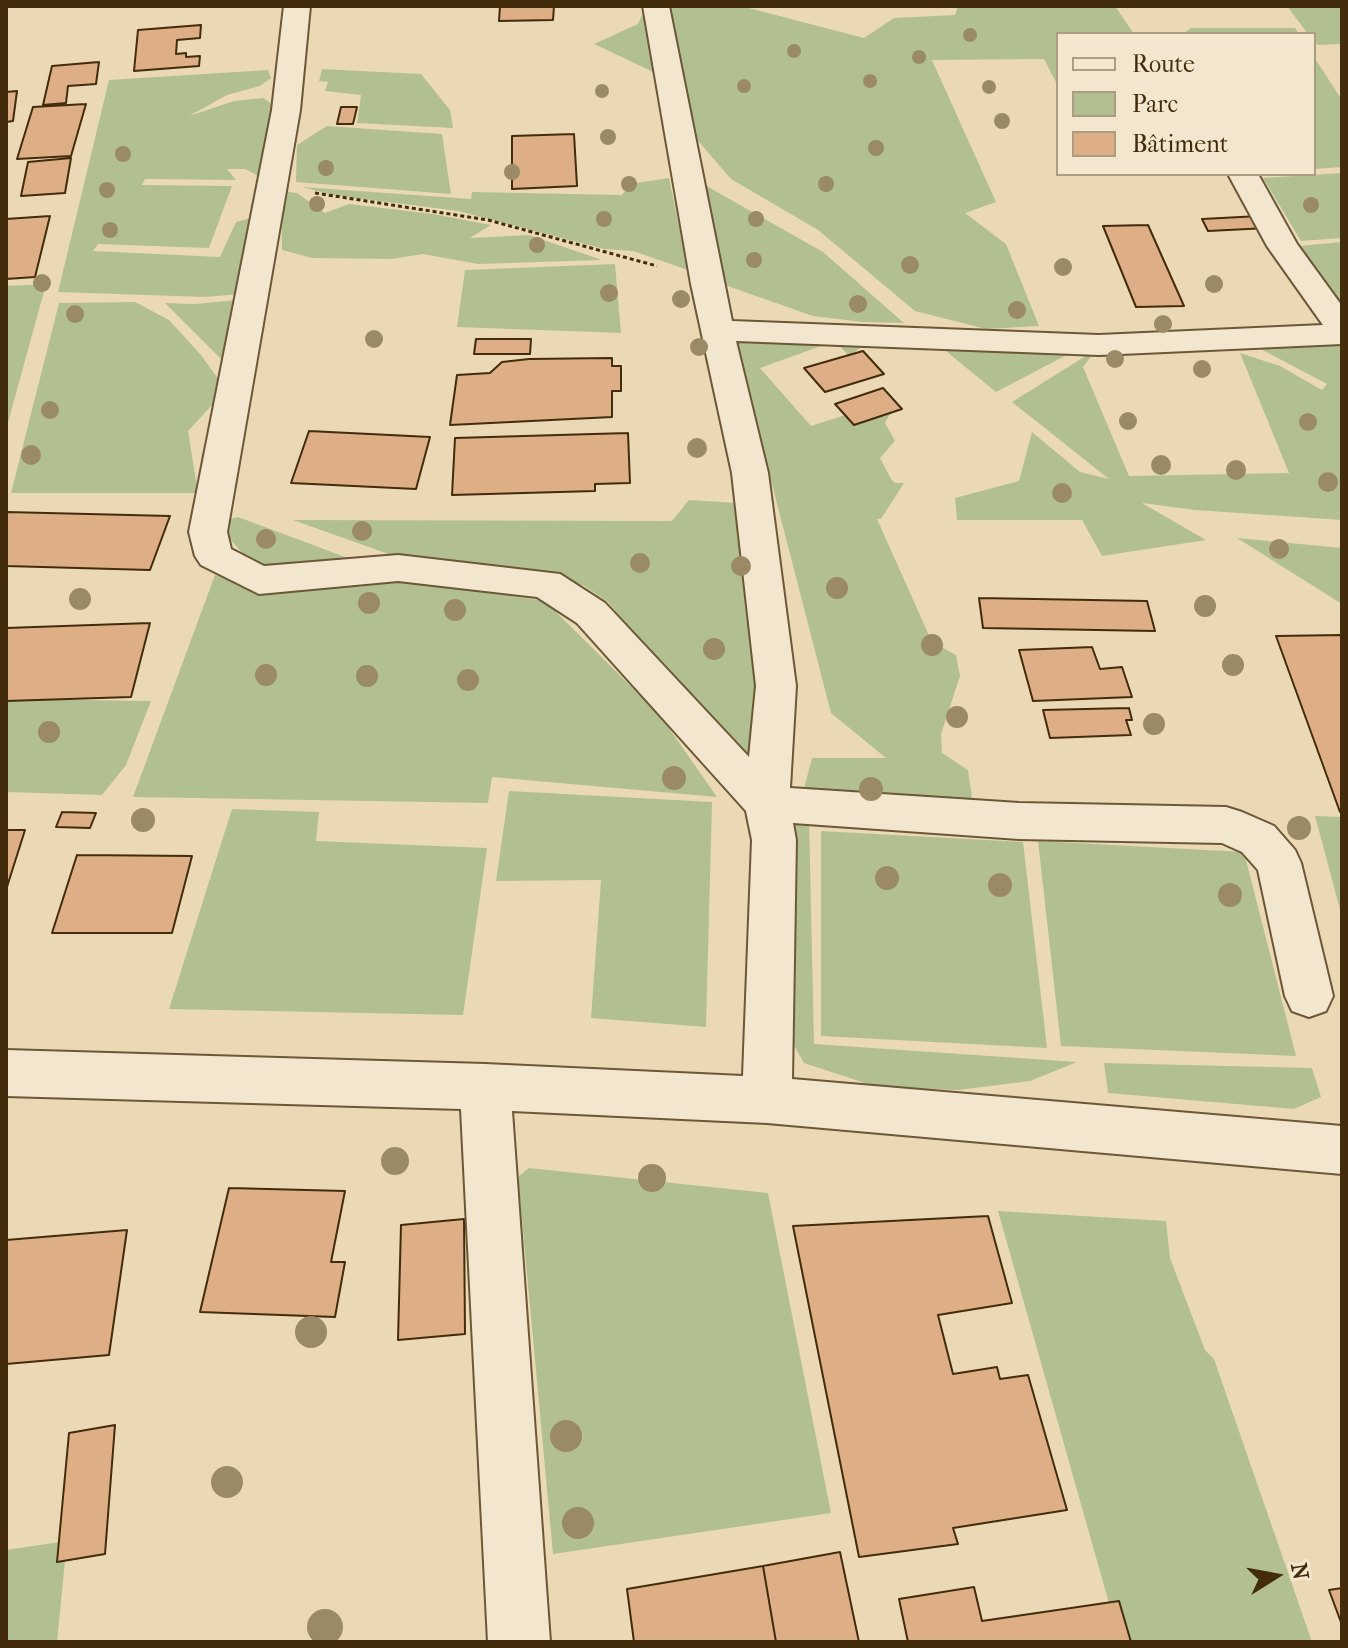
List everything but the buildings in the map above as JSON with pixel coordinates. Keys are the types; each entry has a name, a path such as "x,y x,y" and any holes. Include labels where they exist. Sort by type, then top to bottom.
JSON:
{"street":[{"path":"297,6 286,110 274,183 208,532 214,556 259,580 398,568 546,584 591,613 767,804 1019,821 1226,825 1258,839 1279,863 1309,996"},
{"path":"656,6 707,284 750,473 776,686 767,804 774,840 767,1100"},
{"path":"1244,176 1282,246 1342,332"},
{"path":"719,330 1099,345 1342,332"},
{"path":"6,1073 485,1087 767,1100 1342,1150"},
{"path":"485,1087 519,1642"}],"path":[{"path":"274,183 340,199 488,220 579,247 628,256 707,284"}],"green space":[{"path":"646,6 741,6 864,38 894,18 955,15 958,6 1115,6 1133,32 1056,32 1056,82 1044,59 932,60 996,202 965,213 1006,244 1039,326 986,329 915,311 818,230 731,179 699,142 666,78 594,44 638,24"},
{"path":"1287,6 1342,6 1342,44 1317,45 1316,32 1306,32"},
{"path":"1191,28 1295,28 1298,32 1186,32"},
{"path":"1316,60 1342,100 1342,167 1316,169"},
{"path":"322,69 421,74 450,110 453,128 357,123 361,95 325,91 328,82 319,81"},
{"path":"268,70 271,78 260,86 227,95 189,116 234,101 263,98 272,104 271,147 260,177 245,169 227,169 236,180 145,179 142,185 232,186 209,248 98,244 93,251 220,257 236,222 263,215 243,294 204,297 58,292 109,80"},
{"path":"327,126 442,134 451,194 296,182 297,145"},
{"path":"1342,173 1342,238 1301,241 1263,178"},
{"path":"669,178 688,270 633,251 604,249 458,211 333,195 302,187 471,199 472,192 622,195 630,184"},
{"path":"703,184 823,252 904,323 813,316 719,283"},
{"path":"281,191 297,193 325,213 349,204 433,214 491,225 470,238 529,235 602,260 478,264 423,254 391,259 312,258 282,250"},
{"path":"1342,242 1342,304 1319,279 1299,246"},
{"path":"615,264 621,333 457,327 465,270"},
{"path":"46,284 6,430 6,286"},
{"path":"246,299 231,369 165,303 196,304"},
{"path":"135,302 169,320 201,355 226,390 188,431 198,493 11,493 59,303"},
{"path":"856,333 866,344 849,356 835,341 760,368 811,426 870,407 863,395 889,395 890,414 885,423 895,441 880,458 891,479 895,483 904,483 881,519 877,519 932,642 956,655 960,676 941,734 942,753 968,770 974,812 801,800 812,758 886,758 831,713 734,337"},
{"path":"939,339 1080,348 996,392 947,352"},
{"path":"1342,344 1342,520 1195,510 1142,503 1206,540 1102,556 1082,520 957,520 955,498 1019,481 1032,432 1080,472 1109,479 1012,402 1097,349 1083,367 1129,476 1289,473 1240,353 1280,366 1322,390 1327,384 1253,345"},
{"path":"689,500 737,503 791,687 796,724 765,793 608,602 583,585 394,556 293,520 672,521"},
{"path":"238,517 356,561 263,567 245,556 228,537 230,519"},
{"path":"1237,538 1342,548 1342,604"},
{"path":"215,575 263,588 399,579 545,601 659,714 717,797 492,777 488,803 133,797"},
{"path":"6,699 151,701 126,765 102,795 6,792"},
{"path":"509,791 712,802 706,1027 591,1018 601,880 496,881"},
{"path":"232,809 319,812 316,841 487,848 463,1015 169,1009"},
{"path":"809,816 814,1044 1077,1062 1030,1081 958,1090 877,1087 804,1063 781,1023 782,865 795,817"},
{"path":"1315,816 1342,817 1342,917"},
{"path":"821,831 1023,842 1047,1048 821,1036"},
{"path":"1038,841 1244,852 1296,1056 1061,1046"},
{"path":"1104,1063 1312,1068 1321,1097 1294,1109 1108,1093"},
{"path":"529,1168 768,1193 831,1513 553,1554 518,1177"},
{"path":"998,1211 1166,1221 1170,1258 1205,1350 1214,1359 1312,1642 1120,1642"},
{"path":"67,1541 57,1642 6,1642 6,1550"}]}
